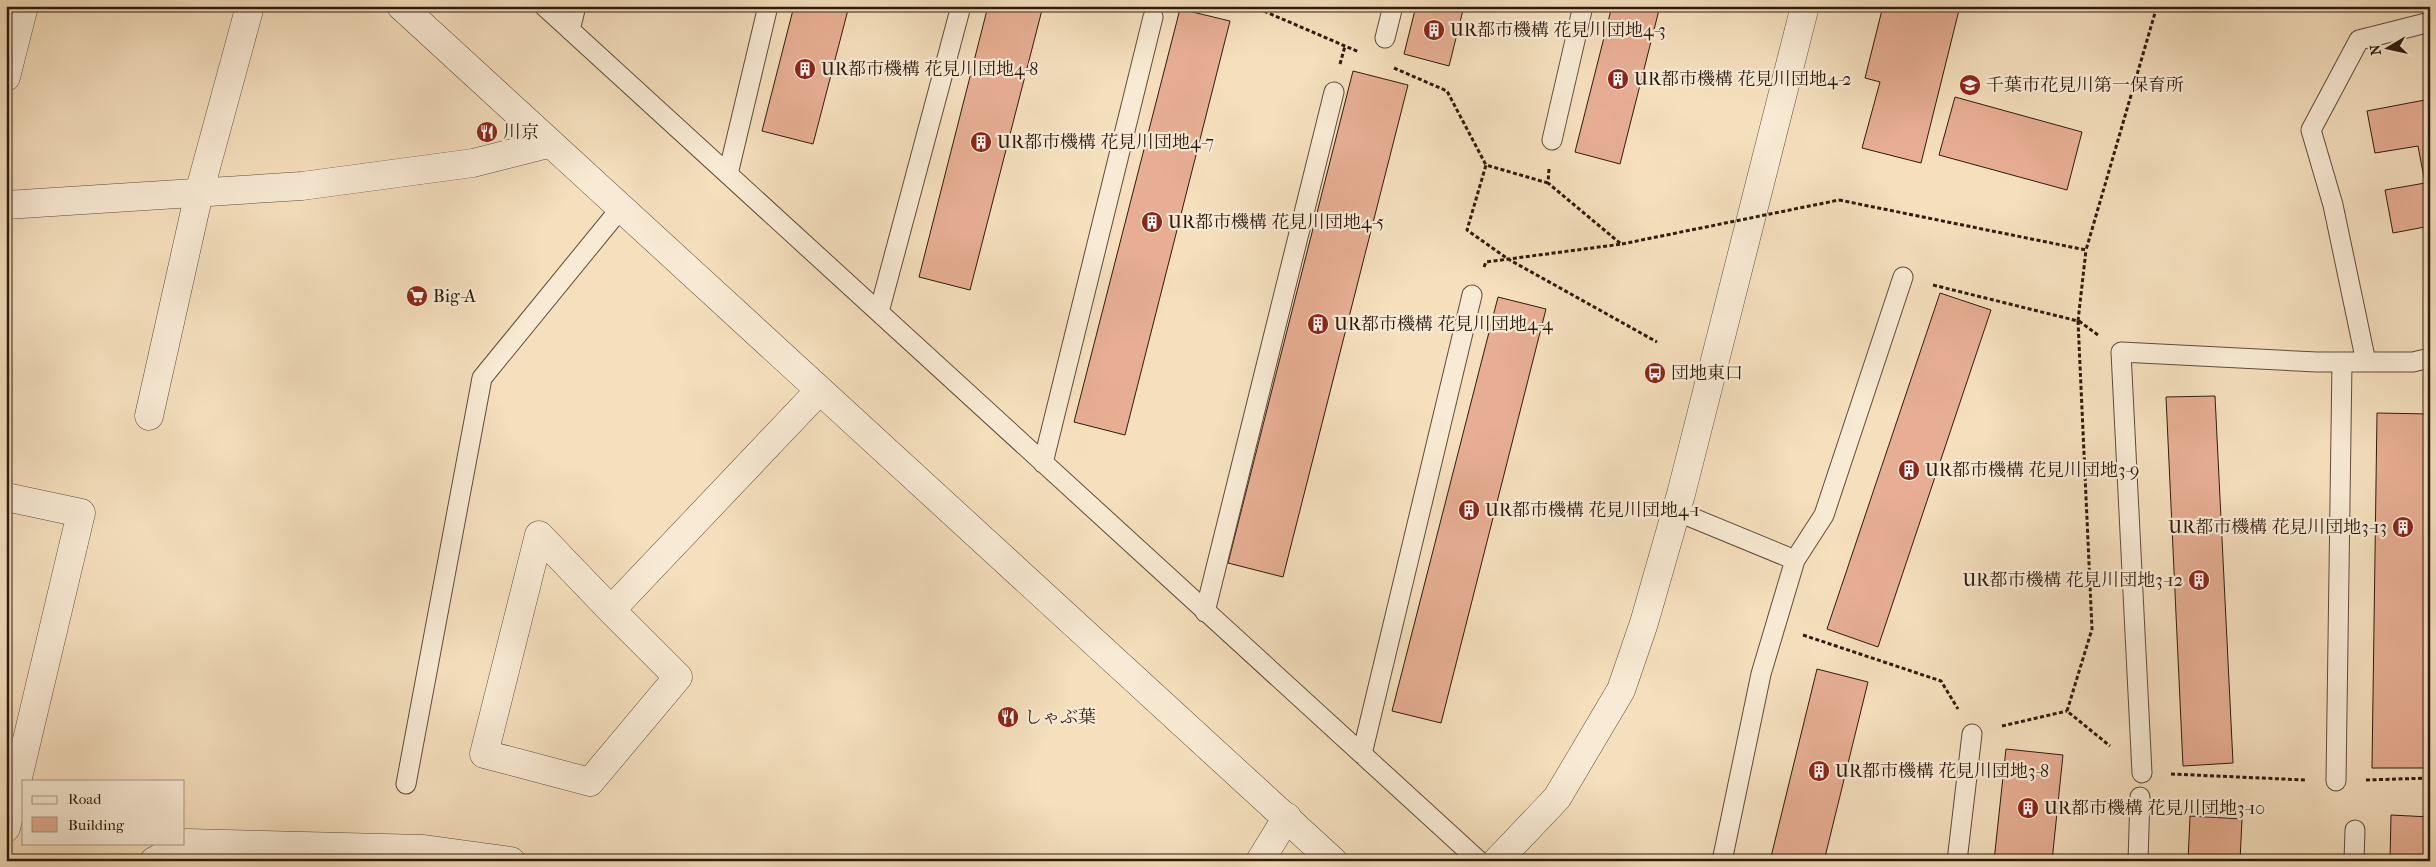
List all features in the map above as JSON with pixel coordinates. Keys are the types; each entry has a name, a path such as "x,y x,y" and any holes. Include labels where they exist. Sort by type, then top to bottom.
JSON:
{"street":[{"path":"6,77 24,6"},
{"path":"148,416 199,193 250,6"},
{"path":"401,6 548,144 1333,861"},
{"path":"1497,861 1557,798 1621,690 1644,623 1676,511 1805,6"},
{"path":"6,205 302,186 463,164 548,144"},
{"path":"611,610 819,390"},
{"path":"6,497 81,513 15,750 6,828"},
{"path":"539,535 611,610 678,677 590,782 484,754 539,535"},
{"path":"1260,861 1287,817"},
{"path":"154,861 187,843 424,850 511,861"}],"lane":[{"path":"544,6 1479,861"},
{"path":"570,30 576,6"},
{"path":"728,174 768,6"},
{"path":"879,312 961,6"},
{"path":"1385,38 1393,6"},
{"path":"1552,140 1583,6"},
{"path":"1043,463 1153,17"},
{"path":"2366,362 2333,205 2311,130 2359,40 2430,22"},
{"path":"1205,612 1334,92"},
{"path":"406,784 482,378 620,209"},
{"path":"1722,861 1761,674 1795,560 1824,515 1903,277"},
{"path":"1362,754 1472,295"},
{"path":"2142,773 2120,352 2342,362 2412,362 2430,358"},
{"path":"2336,781 2342,362"},
{"path":"1676,511 1795,560"},
{"path":"1957,861 1972,734"},
{"path":"2138,861 2140,797"},
{"path":"2354,861 2355,830"}],"path":[{"path":"1252,6 1362,54"},
{"path":"2067,711 2092,629 2078,321 2086,250 2157,6"},
{"path":"1388,65 1447,91 1486,165 1468,230 1508,259 1657,342"},
{"path":"1548,183 1552,140"},
{"path":"1486,165 1548,183 1622,244"},
{"path":"1472,295 1486,262 1622,244 1840,200 2086,250"},
{"path":"1903,277 2078,321"},
{"path":"1776,626 1941,681 1972,734 2067,711"},
{"path":"2067,711 2142,773 2336,781 2430,778"}],"building":[{"name":"UR都市機構 花見川団地4-8","path":"794,6 849,6 813,144 762,131"},
{"name":"UR都市機構 花見川団地4-7","path":"988,6 1043,6 970,290 919,277"},
{"name":"UR都市機構 花見川団地4-3","path":"1416,6 1464,6 1449,66 1404,54"},
{"name":"UR都市機構 花見川団地4-2","path":"1612,6 1660,6 1620,164 1575,152"},
{"path":"1883,6 1960,6 1921,163 1862,148 1880,82 1865,78"},
{"name":"UR都市機構 花見川団地4-5","path":"1180,9 1230,21 1125,435 1074,422"},
{"name":"UR都市機構 花見川団地4-4","path":"1353,71 1408,85 1283,577 1228,563"},
{"path":"1955,97 2082,132 2067,190 1939,155"},
{"path":"2430,99 2430,226 2393,233 2385,190 2425,183 2418,146 2375,153 2367,111"},
{"name":"UR都市機構 花見川団地3-9","path":"1940,293 1991,310 1878,647 1827,629"},
{"name":"UR都市機構 花見川団地4-1","path":"1498,297 1546,309 1441,723 1392,711"},
{"name":"UR都市機構 花見川団地3-12","path":"2215,396 2233,763 2183,766 2166,397"},
{"name":"UR都市機構 花見川団地3-13","path":"2377,413 2430,414 2428,768 2372,768"},
{"name":"UR都市機構 花見川団地3-8","path":"1817,669 1868,682 1824,861 1770,861"},
{"name":"UR都市機構 花見川団地3-10","path":"2006,749 2063,755 2052,861 1994,861"},
{"path":"2391,815 2430,817 2430,861 2390,861"},
{"path":"2190,816 2242,819 2240,861 2188,861"}],"place":[{"name":"UR都市機構 花見川団地4-3","path":"1434,30"},
{"name":"UR都市機構 花見川団地4-8","path":"805,69"},
{"name":"UR都市機構 花見川団地4-2","path":"1618,79"},
{"name":"千葉市花見川第一保育所","path":"1970,85"},
{"name":"川京","path":"487,132"},
{"name":"UR都市機構 花見川団地4-7","path":"981,142"},
{"name":"UR都市機構 花見川団地4-5","path":"1152,222"},
{"name":"Big-A","path":"417,296"},
{"name":"UR都市機構 花見川団地4-4","path":"1318,324"},
{"name":"団地東口","path":"1655,373"},
{"name":"UR都市機構 花見川団地3-9","path":"1909,470"},
{"name":"UR都市機構 花見川団地4-1","path":"1469,510"},
{"name":"UR都市機構 花見川団地3-13","path":"2403,527"},
{"name":"UR都市機構 花見川団地3-12","path":"2199,580"},
{"name":"しゃぶ葉","path":"1008,717"},
{"name":"UR都市機構 花見川団地3-8","path":"1819,771"},
{"name":"UR都市機構 花見川団地3-10","path":"2028,808"}]}
